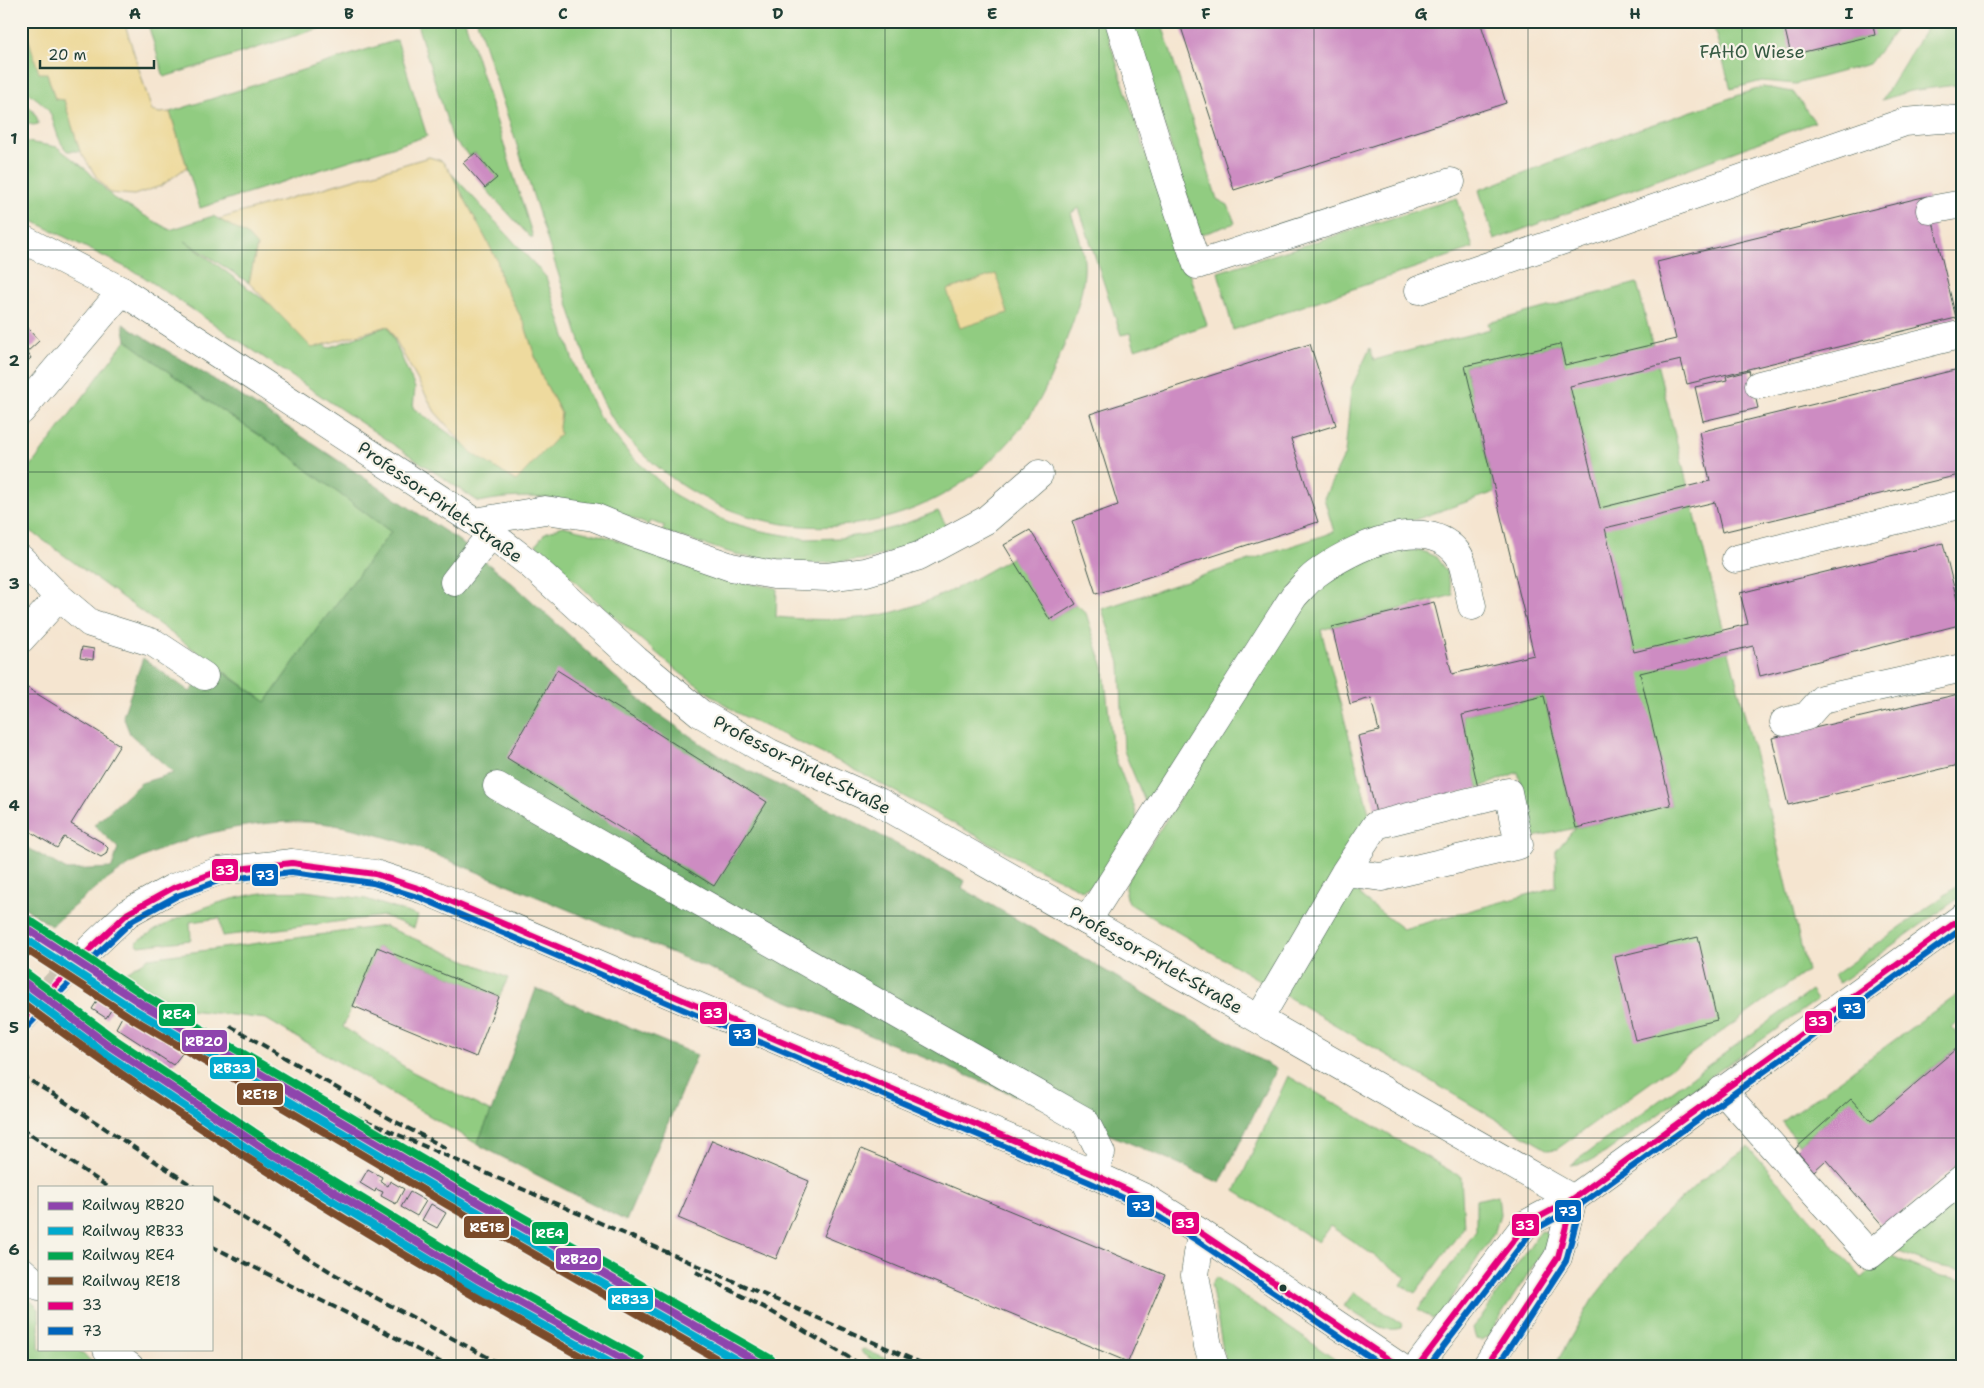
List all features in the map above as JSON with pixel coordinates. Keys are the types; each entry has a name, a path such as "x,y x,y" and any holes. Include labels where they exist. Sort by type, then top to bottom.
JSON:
{"street":[{"path":"1119,21 1197,265 1451,182"},
{"path":"1420,290 1905,122 1963,120"},
{"path":"1930,210 1963,204"},
{"name":"Professor-Pirlet-Straße","path":"21,238 122,291 483,528 530,564 636,660 700,712 770,753 879,802 1573,1199"},
{"path":"21,410 122,291"},
{"path":"1759,385 1963,334"},
{"path":"454,582 483,528 545,510 594,517 636,534 732,567 774,575 827,577 866,572 919,556 986,520 1039,474"},
{"path":"1736,559 1963,504"},
{"path":"1087,921 1294,596 1315,575 1354,551 1375,543 1406,535 1427,535 1446,541 1460,556 1472,606"},
{"path":"21,559 59,597 90,623 154,643 204,676"},
{"path":"21,639 59,597"},
{"path":"1784,722 1807,716 1822,699 1963,668"},
{"path":"497,786 1085,1121 1101,1153 1093,1174"},
{"path":"1259,1019 1345,872 1376,824 1508,792 1519,845 1381,877 1345,872"},
{"path":"91,948 128,913 173,888 219,871 292,862 375,874 424,890 1093,1174 1147,1199 1201,1233 1400,1367"},
{"path":"1417,1367 1526,1224 1573,1199 1963,917"},
{"path":"1722,1090 1870,1255 1963,1178"},
{"path":"1486,1367 1558,1257 1573,1199"},
{"path":"1201,1233 1195,1275 1208,1346 1214,1367"},
{"path":"21,1270 38,1285"},
{"path":"108,1350 130,1367"}],"green space":[{"path":"21,21 23,21 47,73 55,99 64,99 80,151 67,151 59,138 49,111 38,100 21,88"},
{"path":"147,21 343,21 164,77"},
{"path":"416,21 465,21 533,237 530,237 485,188 497,177 475,153 470,156 453,140"},
{"path":"477,21 1103,21 1155,182 1159,181 1207,325 1135,349 1130,333 1121,335 1079,208 1071,213 1082,249 1084,273 1080,298 1072,324 1063,349 1036,407 991,460 950,491 904,512 856,524 806,526 757,518 709,500 664,472 645,455 621,431 604,404 589,369"},
{"path":"1130,21 1161,21 1217,199 1228,205 1235,223 1200,235"},
{"name":"FAHO Wiese","path":"1712,21 1783,21 1792,55 1874,35 1872,21 1897,21 1898,27 1869,64 1796,84 1762,81 1731,89"},
{"path":"1963,21 1963,84 1910,91 1882,100 1926,28"},
{"path":"397,40 427,136 200,208 170,112"},
{"path":"1763,87 1793,92 1815,122 1494,240 1479,190 1630,132"},
{"path":"21,101 32,111 38,120 38,124 33,125 21,122"},
{"path":"21,141 57,147 88,171 113,198 170,230 213,216 247,235 257,246 249,283 185,241 328,348 388,326 415,388 413,408 516,481 559,427 561,413 541,375 524,323 501,280 497,260 451,173 546,277 575,367 599,416 631,456 675,495 729,522 757,530 806,539 840,538 873,533 899,526 938,511 949,530 927,540 869,559 811,564 741,556 662,531 665,526 650,521 648,525 607,510 565,500 521,497 479,502 141,275 21,215"},
{"path":"1457,198 1473,248 1233,330 1218,272"},
{"path":"1637,283 1807,971 1557,1149 1548,1150 1130,904 1125,894 1127,881 1310,595 1327,580 1376,557 1398,550 1420,550 1436,557 1446,571 1453,595 1321,630 1374,832 1355,881 1362,898 1403,929 1556,887 1556,851 1575,828 1534,837 1518,772 1478,788 1462,715 1544,696 1576,828 1671,805 1560,344 1465,366 1495,492 1339,546 1148,809 1124,751 1120,663 1102,609 1334,532 1324,498 1345,454 1351,389 1370,348 1374,360 1490,329 1488,323"},
{"path":"123,324 241,396 458,540 512,583 647,706 703,745 732,763 846,817 965,881 962,888 1276,1069 1220,1183 1173,1161 417,847 358,830 321,823 298,822 247,826 220,831 170,846 126,867 51,926 21,905 21,844 67,870 112,868 118,848 94,825 141,783 174,773 130,734 123,716 143,658 190,692 213,665 266,702 317,629 391,532 291,456 206,400 126,340"},
{"path":"126,340 206,400 291,456 391,532 317,629 266,702 21,524 21,479"},
{"path":"563,526 611,538 703,573 729,580 777,588 776,617 788,618 850,619 893,612 946,593 1012,557 1050,620 1076,604 1086,613 1104,670 1113,752 1134,806 1138,822 1099,883 1082,890 1034,867 846,765 737,713 680,673 610,613 536,545 545,533"},
{"path":"1963,882 1963,895 1839,983 1834,975"},
{"path":"305,891 366,899 418,916 414,928 384,916 222,936 220,918 190,922 191,940 139,946 136,942 167,924 217,903 270,892"},
{"path":"384,926 508,978 499,997 377,947 343,1027 411,1071 491,1112 477,1144 266,1019 181,1009 125,973 149,958"},
{"path":"536,989 697,1055 626,1221 477,1144 491,1112"},
{"path":"1963,990 1963,1016 1951,1027 1963,1040 1963,1043 1870,1121 1851,1100 1799,1145 1782,1122"},
{"path":"1811,991 1817,1000 1605,1153 1588,1162 1570,1165"},
{"path":"1288,1076 1461,1177 1464,1227 1415,1293 1401,1285 1406,1277 1330,1226 1318,1242 1235,1191"},
{"path":"1748,1147 1862,1278 1889,1255 1941,1277 1963,1280 1963,1367 1554,1367 1592,1300 1642,1236 1700,1181"},
{"path":"1963,1193 1963,1270 1932,1264 1895,1251"},
{"path":"1498,1195 1500,1214 1495,1231 1445,1309 1433,1319 1418,1309 1476,1231 1476,1200"},
{"path":"1542,1231 1550,1235 1550,1240 1487,1337 1482,1340 1476,1339 1473,1329 1538,1234"},
{"path":"1216,1277 1346,1367 1226,1367 1211,1284"},
{"path":"21,1291 38,1308 38,1350 78,1350 98,1367 59,1367 54,1362 49,1367 21,1367"},
{"path":"1354,1292 1402,1324 1401,1328 1386,1329 1378,1326 1344,1306"},
{"path":"864,1349 904,1367 884,1367 863,1354 861,1350"}],"sand":[{"path":"23,21 124,21 152,111 160,113 170,112 187,167 161,186 134,195 110,193 97,178 80,151 64,100 55,99 47,73 39,73"},
{"path":"429,157 442,161 451,173 497,260 501,280 524,323 541,375 561,413 560,434 516,481 472,453 435,412 388,326 312,348 249,283 257,246 247,235 219,219"},
{"path":"996,274 1008,313 960,328 947,290"}],"building":[{"path":"1179,21 1480,21 1506,103 1234,190"},
{"path":"1783,21 1872,21 1875,35 1791,55"},
{"path":"475,153 497,178 485,188 463,163"},
{"path":"1927,196 1956,318 1687,384 1681,360 1570,386 1600,508 1710,481 1699,432 1963,368 1963,474 1722,532 1715,502 1605,528 1634,652 1748,624 1740,593 1943,543 1963,624 1760,676 1753,646 1640,673 1671,805 1576,828 1544,696 1462,715 1478,788 1376,813 1358,736 1379,731 1371,698 1350,704 1332,627 1434,602 1452,674 1534,655 1465,366 1560,344 1565,365 1676,339 1657,262"},
{"path":"21,321 39,341 27,352 31,358 21,367"},
{"path":"1310,344 1336,425 1291,439 1318,522 1096,594 1072,521 1118,505 1090,414"},
{"path":"1749,370 1758,408 1703,421 1695,387 1727,380 1726,376"},
{"path":"1030,530 1076,604 1050,620 1004,545"},
{"path":"82,647 94,649 93,660 80,658"},
{"path":"557,670 767,802 714,886 507,758"},
{"path":"21,684 120,745 71,824 108,848 106,854 101,857 64,837 57,848 21,826"},
{"path":"1963,693 1963,764 1788,805 1772,738"},
{"path":"1698,937 1717,1020 1635,1040 1615,957"},
{"path":"377,947 499,997 476,1057 353,1006"},
{"path":"99,998 113,1007 106,1018 92,1009"},
{"path":"124,1013 184,1051 173,1065 116,1028"},
{"path":"1963,1043 1963,1160 1884,1227 1826,1160 1814,1171 1795,1149 1851,1099 1871,1121"},
{"path":"712,1140 809,1181 776,1259 678,1218"},
{"path":"861,1149 1165,1275 1128,1362 824,1236"},
{"path":"368,1169 382,1177 380,1181 388,1186 390,1181 404,1189 396,1204 381,1196 383,1192 376,1189 375,1192 360,1183"},
{"path":"410,1192 426,1201 417,1216 401,1207"},
{"path":"431,1204 446,1213 437,1228 422,1220"}],"tunnel":[{"path":"21,1021 91,948"}],"railway":[{"path":"173,1022 314,1098 930,1367"},
{"path":"230,1026 394,1121 446,1148"},
{"path":"21,1075 192,1186"},
{"path":"21,1128 107,1186"},
{"path":"212,1199 352,1285 506,1367"},
{"path":"212,1246 387,1333 449,1367"},
{"path":"696,1272 767,1309 865,1367"}],"rail line":[{"name":"RE4","path":"26,918 147,997 461,1182 771,1359"},
{"name":"RB20","path":"21,925 142,1004 457,1190 767,1367"},
{"name":"RB33","path":"21,936 138,1012 453,1198 749,1367"},
{"name":"RE18","path":"21,946 133,1019 448,1205 731,1367"},
{"name":"RE4","path":"26,973 116,1040 269,1142 483,1272 641,1359"},
{"name":"RB20","path":"21,980 111,1047 264,1149 479,1280 637,1367"},
{"name":"RB33","path":"21,991 106,1054 259,1156 474,1287 618,1367"},
{"name":"RE18","path":"21,1002 161,1101 304,1194 377,1239 600,1367"}],"transit line":[{"name":"33","path":"21,1021 91,948 128,913 173,888 219,871 292,863 375,874 424,890 1093,1174 1147,1199 1201,1233 1400,1367"},
{"name":"73","path":"27,1027 97,954 133,920 177,896 221,880 292,872 373,883 421,898 1089,1182 1143,1207 1196,1240 1384,1367"},
{"name":"33","path":"1417,1367 1526,1224 1573,1199 1963,917"},
{"name":"73","path":"1428,1367 1532,1231 1578,1206 1963,928"},
{"name":"33","path":"1486,1367 1558,1257 1573,1199 1594,1184"},
{"name":"73","path":"1497,1367 1566,1261 1581,1204 1599,1191"}]}
